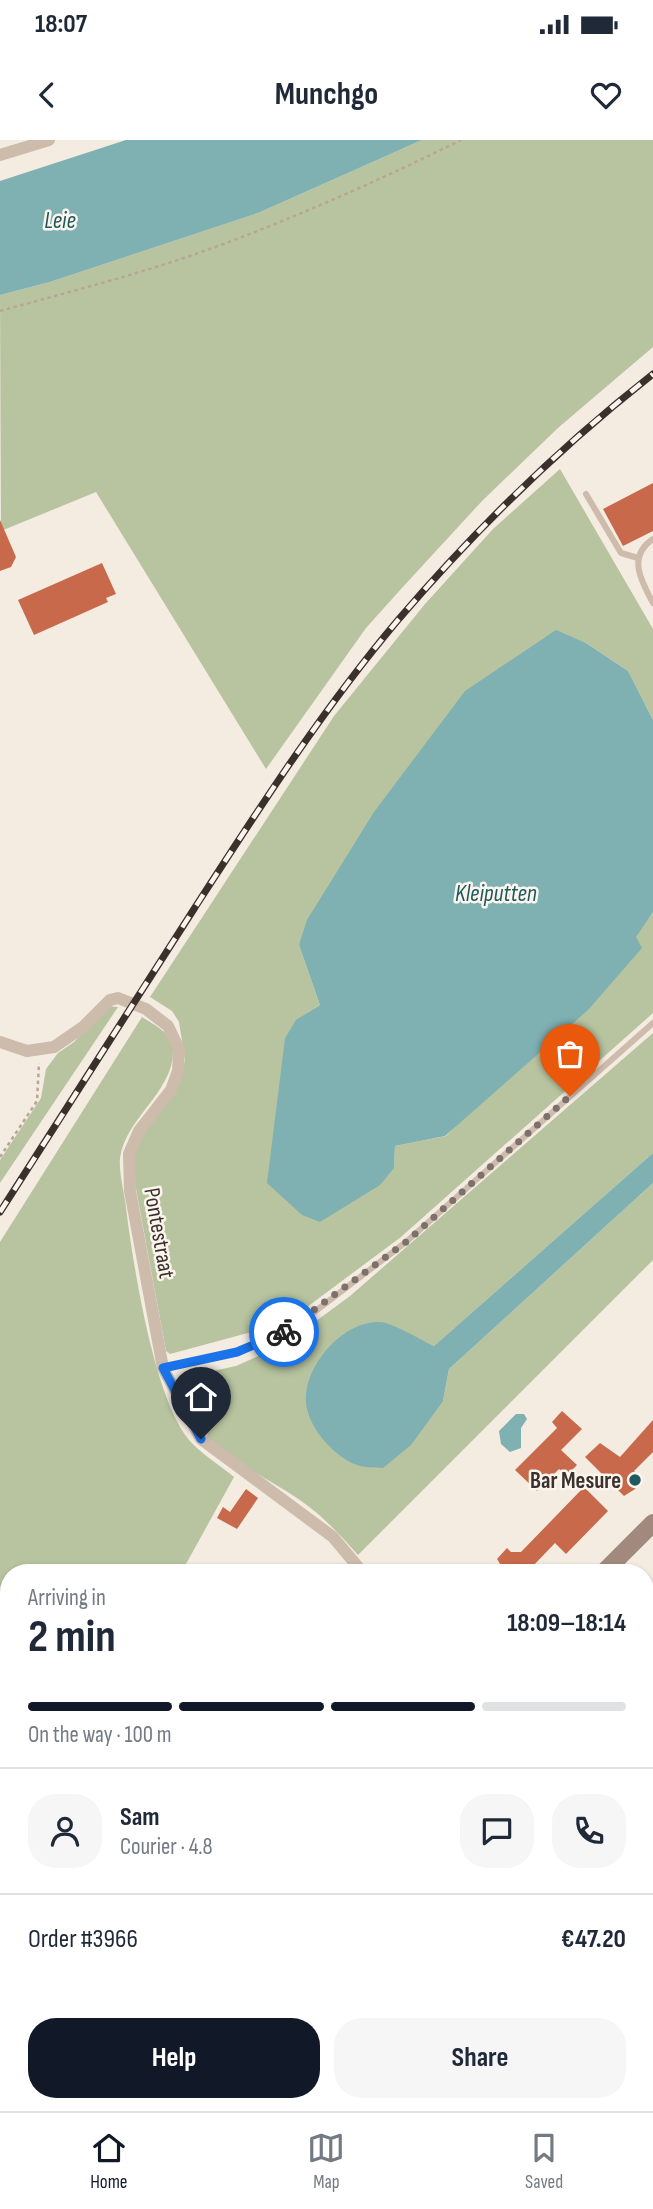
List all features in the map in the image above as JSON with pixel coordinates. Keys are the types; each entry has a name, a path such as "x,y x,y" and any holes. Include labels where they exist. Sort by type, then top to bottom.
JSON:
{"street":[{"path":"0,155 49,140"},
{"name":"Pontestraat","path":"40,1051 74,1036 103,1006 118,998 127,999 157,1016 175,1036 179,1049 178,1071 171,1090 139,1131 129,1154 130,1191 163,1368 201,1439 333,1537 356,1564"},
{"path":"0,1042 13,1048 40,1051"},
{"path":"612,1564 653,1523"}],"lane":[{"path":"586,494 621,553 638,558"},
{"path":"653,539 643,546 638,558 639,578 653,603"},
{"path":"163,1368 237,1352 292,1329 406,1242 653,1023"}],"path":[{"path":"0,311 104,283 224,244 335,199 461,140"},
{"path":"0,1157 37,1101 40,1051"}],"green space":[{"path":"422,140 653,140 653,347 559,427 482,501 401,589 366,628 266,769 96,492 1,531 0,295 50,282 258,213"},
{"path":"560,469 653,629 653,720 628,671 586,643 556,631 299,945 320,1005 298,1021 288,1036 282,1081 394,1168 395,1146 446,1136 635,937 653,912 653,1013 401,1237 299,1313 259,1330 170,1354 166,1351 134,1178 133,1155 141,1138 178,1085 185,1060 179,1022 172,1011 150,997 334,716 425,604 493,529"},
{"path":"108,1006 118,1007 0,1183 0,1160 41,1098 46,1069 58,1053 74,1042"},
{"path":"142,1017 157,1026 172,1044 171,1065 158,1092 131,1130 120,1158 133,1256 146,1326 165,1393 176,1420 194,1445 234,1477 186,1564 0,1564 0,1242"},
{"path":"653,1033 653,1153 434,1346 380,1322 443,1401 449,1369 653,1183 653,1260 358,1555 312,1509 225,1452 204,1432 187,1399 181,1378 236,1366 285,1344 350,1296"}],"water":[{"name":"Leie","path":"126,140 422,140 258,213 50,282 0,295 0,181"},
{"name":"Kleiputten","path":"556,630 586,643 628,671 653,720 653,912 636,937 642,948 588,1010 445,1136 395,1146 394,1168 380,1185 320,1222 302,1215 267,1183 285,1038 296,1020 320,1005 299,945 307,920 374,812 465,691"},
{"path":"653,1153 653,1183 449,1369 443,1401 411,1445 383,1468 366,1467 348,1461 321,1437 309,1416 306,1395 314,1369 331,1345 354,1328 380,1322 399,1328 434,1346"},
{"path":"516,1414 524,1414 527,1419 521,1428 521,1448 510,1452 501,1444 499,1431"}],"building":[{"path":"653,483 653,531 623,546 603,509"},
{"path":"0,520 16,557 11,567 0,571"},
{"path":"102,563 116,594 106,598 108,602 34,635 18,600"},
{"path":"562,1411 582,1429 561,1450 577,1465 566,1476 559,1469 537,1491 515,1470 557,1428 552,1422"},
{"path":"653,1420 653,1452 634,1471 641,1478 635,1489 624,1496 585,1457 600,1443 620,1457"},
{"path":"584,1487 608,1511 566,1554 555,1543 535,1564 500,1564 497,1559 507,1548 511,1552 521,1552"},
{"path":"246,1489 258,1498 237,1529 217,1518 223,1507 230,1512"}],"railway":[{"path":"0,1212 267,798 370,654 427,587 488,522 552,460 653,374"}],"way so far":[{"path":"284,1332 345,1290 406,1242 570,1096"}],"place":[{"name":"Bar Mesure","path":"635,1480"}],"route":[{"path":"201,1439 163,1368 237,1352 284,1332"}]}
